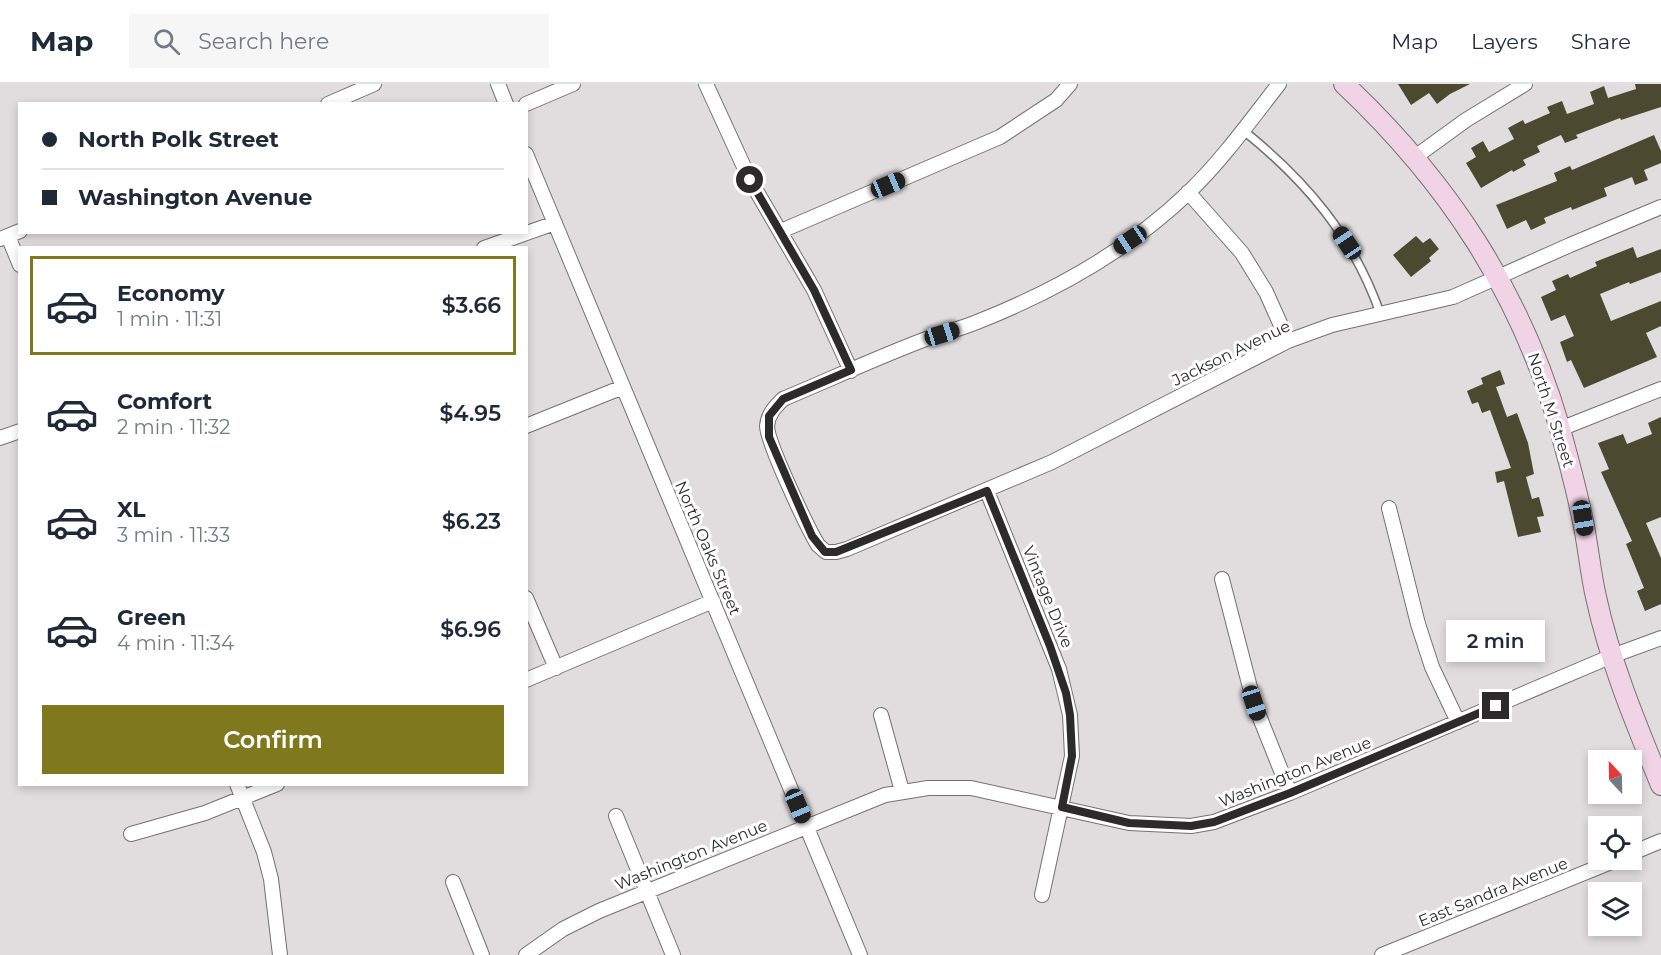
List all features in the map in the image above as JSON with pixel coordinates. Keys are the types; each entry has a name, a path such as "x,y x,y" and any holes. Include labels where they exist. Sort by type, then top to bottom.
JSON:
{"street":[{"path":"333,102 374,84"},
{"path":"498,84 505,102"},
{"path":"528,103 573,84"},
{"path":"706,84 750,180 830,320 851,370 927,339 978,322 1060,284 1130,240 1188,192 1244,131 1279,84"},
{"path":"781,231 1000,137 1056,100 1070,84"},
{"name":"North M Street","path":"1344,84 1415,157 1466,222 1498,278 1537,364 1560,429 1583,518 1596,598 1612,656 1630,710 1661,785"},
{"path":"1415,157 1466,120 1525,84"},
{"name":"North Oaks Street","path":"528,159 860,955"},
{"path":"1188,192 1242,253 1266,292 1288,341"},
{"name":"Jackson Avenue","path":"851,370 783,399 769,416 769,437 812,536 825,552 847,549 1052,462 1288,341 1332,325 1453,297 1661,207"},
{"path":"528,233 555,223"},
{"path":"490,246 524,234"},
{"path":"9,235 18,260"},
{"path":"528,425 623,387"},
{"path":"1560,429 1661,389"},
{"path":"0,438 18,432"},
{"name":"Vintage Drive","path":"987,491 1050,646 1066,693 1070,715 1072,756 1042,895"},
{"path":"1389,508 1418,624 1432,667 1458,722"},
{"path":"1222,579 1254,703 1290,793"},
{"path":"528,679 713,601"},
{"path":"528,603 556,668"},
{"name":"Washington Avenue","path":"526,955 563,929 647,891 856,805 902,791 949,787 971,788 1129,823 1191,826 1214,822 1290,793 1612,656 1661,638"},
{"path":"881,715 902,791"},
{"path":"238,786 264,852 271,879 280,955"},
{"path":"131,834 174,823 243,799 272,786"},
{"path":"616,816 673,955"},
{"path":"1642,849 1661,841"},
{"name":"East Sandra Avenue","path":"1382,955 1591,870"},
{"path":"453,882 482,955"}],"lane":[{"path":"1244,131 1273,154 1324,207 1352,252 1371,288 1380,313"}],"building":[{"path":"1398,84 1470,84 1450,94 1437,104 1429,93 1411,105"},
{"path":"1635,84 1661,84 1661,107 1621,120 1620,118 1576,135 1578,138 1565,143 1561,135 1537,146 1540,152 1523,160 1526,165 1513,172 1512,170 1481,188 1466,163 1476,157 1471,148 1483,141 1489,152 1514,139 1508,128 1523,120 1525,124 1550,113 1547,107 1562,101 1567,114 1594,104 1590,92 1604,86 1608,98 1636,89"},
{"path":"1654,135 1661,151 1661,163 1644,170 1648,180 1635,185 1632,177 1604,188 1607,196 1544,218 1546,223 1531,230 1526,220 1507,229 1496,205 1557,181 1554,173 1570,166 1572,170"},
{"path":"1416,236 1423,243 1430,238 1439,249 1429,258 1431,261 1411,277 1393,255"},
{"path":"1633,247 1637,258 1661,249 1661,272 1600,294 1611,321 1661,301 1661,326 1646,333 1657,357 1584,388 1571,360 1567,362 1560,342 1574,336 1565,315 1551,321 1541,297 1556,290 1552,281 1568,274 1570,278 1597,266 1595,262"},
{"path":"1500,370 1505,384 1496,387 1507,417 1517,413 1528,443 1534,474 1526,477 1532,499 1539,497 1544,516 1537,517 1541,532 1518,537 1504,481 1497,483 1495,472 1511,468 1490,410 1482,413 1478,402 1472,404 1467,391 1483,384 1481,378"},
{"path":"1661,417 1661,517 1646,523 1661,558 1661,604 1645,611 1637,591 1644,588 1626,544 1632,541 1601,472 1609,469 1598,443 1623,434 1627,444 1652,434 1648,423"}],"route":[{"path":"750,180 830,320 851,370 783,399 769,416 767,426 769,437 812,536 825,552 836,552 987,491 1059,669 1066,693 1072,733 1072,756 1062,807 1129,823 1191,826 1214,822 1290,793 1496,706"}]}
